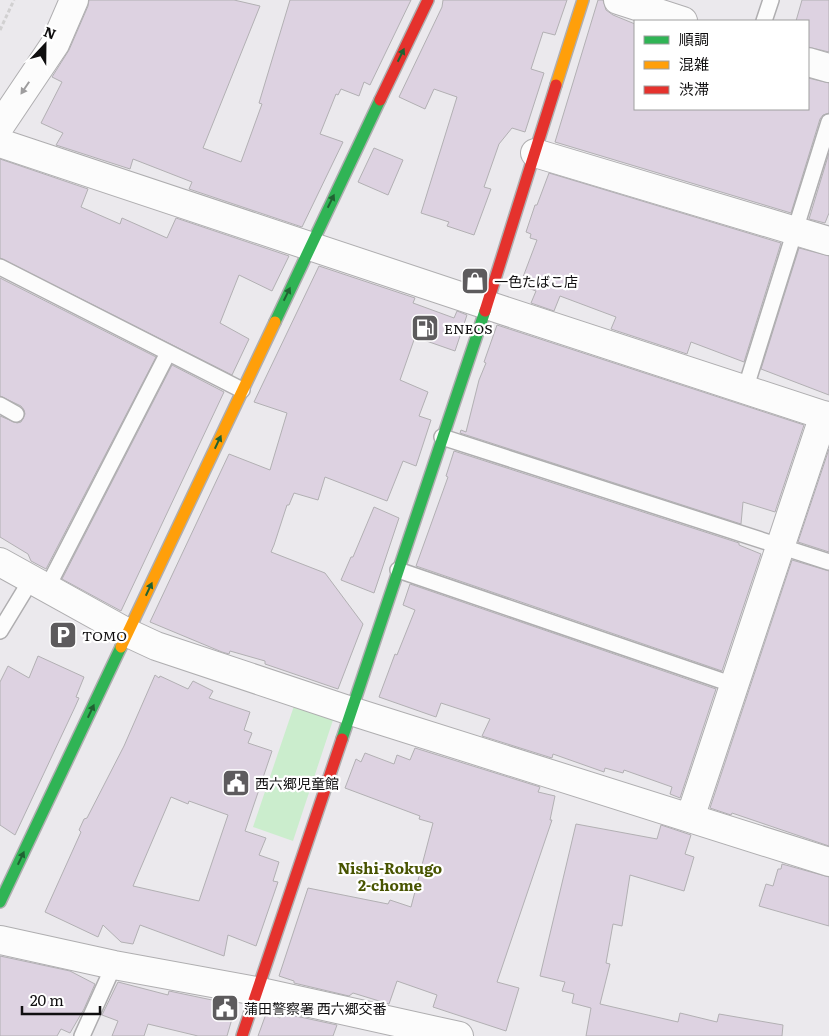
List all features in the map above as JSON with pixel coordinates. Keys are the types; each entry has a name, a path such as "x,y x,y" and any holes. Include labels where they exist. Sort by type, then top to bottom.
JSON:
{"street":[{"path":"0,126 55,44 74,0"},
{"path":"0,902 310,245 428,0"},
{"path":"242,1036 488,305 583,0"},
{"path":"618,0 680,20"},
{"path":"809,62 829,68"},
{"path":"0,143 827,416 780,546 690,818"},
{"path":"535,153 829,241"},
{"path":"0,562 128,633 156,646 351,711 829,862"},
{"path":"0,940 114,965 256,991 459,1036"}],"lane":[{"path":"764,20 771,0"},
{"path":"745,390 829,122"},
{"path":"0,267 242,390"},
{"path":"0,631 39,584 168,352"},
{"path":"0,405 16,414"},
{"path":"442,437 829,562"},
{"path":"398,570 734,684"},
{"path":"82,1036 114,965"}],"path":[{"path":"0,30 14,0"}],"green space":[{"path":"295,703 334,717 293,841 253,827"}],"building":[{"path":"89,0 234,0 260,6 203,148 241,162 262,104 259,103 290,0 411,0 370,85 364,82 359,96 341,89 338,95 336,94 320,134 343,142 302,227 189,189 192,182 133,159 130,169 56,145 63,133 41,123 62,82 52,77 69,50"},
{"path":"443,0 567,0 555,35 543,32 531,69 544,73 525,132 512,128 499,144 484,187 491,189 474,235 447,226 449,222 421,213 457,97 434,89 425,109 399,97 442,7"},
{"path":"598,0 603,0 606,10 613,15 634,24 634,110 809,110 809,78 829,83 829,113 823,115 820,119 791,213 555,142"},
{"path":"802,0 829,0 829,52 809,47 809,20 796,20"},
{"path":"374,148 403,160 388,195 358,182"},
{"path":"829,153 829,213 825,223 809,219"},
{"path":"0,159 88,189 81,207 120,224 122,218 167,238 176,218 289,256 272,291 239,275 220,323 249,339 232,375 0,258"},
{"path":"549,173 781,243 744,362 691,342 687,354 611,329 616,317 560,296 554,311 531,303 536,291 520,285 537,240 530,238 531,234 526,232"},
{"path":"799,248 829,256 829,395 761,369"},
{"path":"319,266 415,298 413,303 454,318 457,311 467,315 455,351 415,337 400,380 428,392 419,416 431,420 416,466 403,461 387,501 325,477 318,500 294,493 289,505 287,505 271,552 325,573 363,624 338,689 265,664 265,661 230,651 229,654 222,652 150,622 229,454 270,470 287,413 254,402"},
{"path":"0,278 156,357 46,569 31,561 28,554 0,537 0,416 17,423 21,422 25,414 21,406 0,396"},
{"path":"497,325 804,425 775,512 743,502 741,524 460,433 461,430 466,432 479,380 486,363 484,362"},
{"path":"172,365 224,392 121,611 62,579"},
{"path":"829,449 829,552 798,542"},
{"path":"454,451 739,543 739,545 761,554 722,671 416,566 448,477 446,476"},
{"path":"374,507 399,518 374,593 341,580"},
{"path":"792,560 829,571 829,846 732,813 731,815 710,808"},
{"path":"410,584 716,689 680,798 670,794 672,787 624,770 623,773 605,768 604,772 553,754 552,758 482,736 490,719 441,703 436,717 379,697 395,654 397,655 415,610 403,605"},
{"path":"38,656 84,677 76,697 79,698 15,835 0,825 0,682 8,666 29,678"},
{"path":"155,675 188,689 193,681 213,691 209,698 250,712 244,730 252,733 248,743 272,751 245,831 266,838 259,855 279,862 273,881 278,882 256,946 228,935 224,956 140,925 133,944 121,942 103,925 98,937 45,912 81,832 79,830 84,819 87,818 124,746","holes":["171,797 188,804 189,801 228,815 199,901 133,886"]},
{"path":"415,748 540,787 538,792 555,796 550,820 552,820 497,982 519,988 506,1031 433,1007 437,995 397,981 389,1004 353,993 349,996 294,983 294,981 279,976 308,888 388,904 390,900 411,907 433,823 419,819 420,816 345,788 356,759 361,762 365,753 394,764 397,755 410,760"},
{"path":"576,824 657,839 661,825 691,835 685,854 694,857 684,891 630,875 622,926 613,924 606,963 610,964 600,1004 678,1022 680,1013 717,1022 719,1014 783,1025 782,1036 586,1036 591,1008 572,1003 574,994 562,991 565,982 540,976"},
{"path":"782,864 829,877 829,926 759,906 766,884 773,886 778,869 781,869"},
{"path":"0,956 70,971 95,984 84,1009 70,1033 61,1029 57,1036 0,1036"},
{"path":"118,982 168,995 169,991 236,1005 227,1036 198,1036 148,1024 144,1036 112,1036 118,1021 102,1015"},
{"path":"282,1013 337,1025 333,1036 258,1036 266,1014 280,1018"}],"traffic: fast":[{"path":"275,322 380,100"},
{"path":"342,739 485,311"},
{"path":"0,902 121,647"}],"traffic: slow":[{"path":"556,85 583,0"},
{"path":"121,647 275,322"}],"traffic: jam":[{"path":"380,100 428,0"},
{"path":"485,311 556,85"},
{"path":"242,1036 342,739"}],"place":[{"name":"一色たばこ店","path":"475,281"},
{"name":"ENEOS","path":"425,328"},
{"name":"TOMO","path":"63,635"},
{"name":"西六郷児童館","path":"236,783"},
{"name":"蒲田警察署 西六郷交番","path":"225,1008"}],"district":[{"name":"Nishi-Rokugo 2-chome","path":"390,876"}]}
